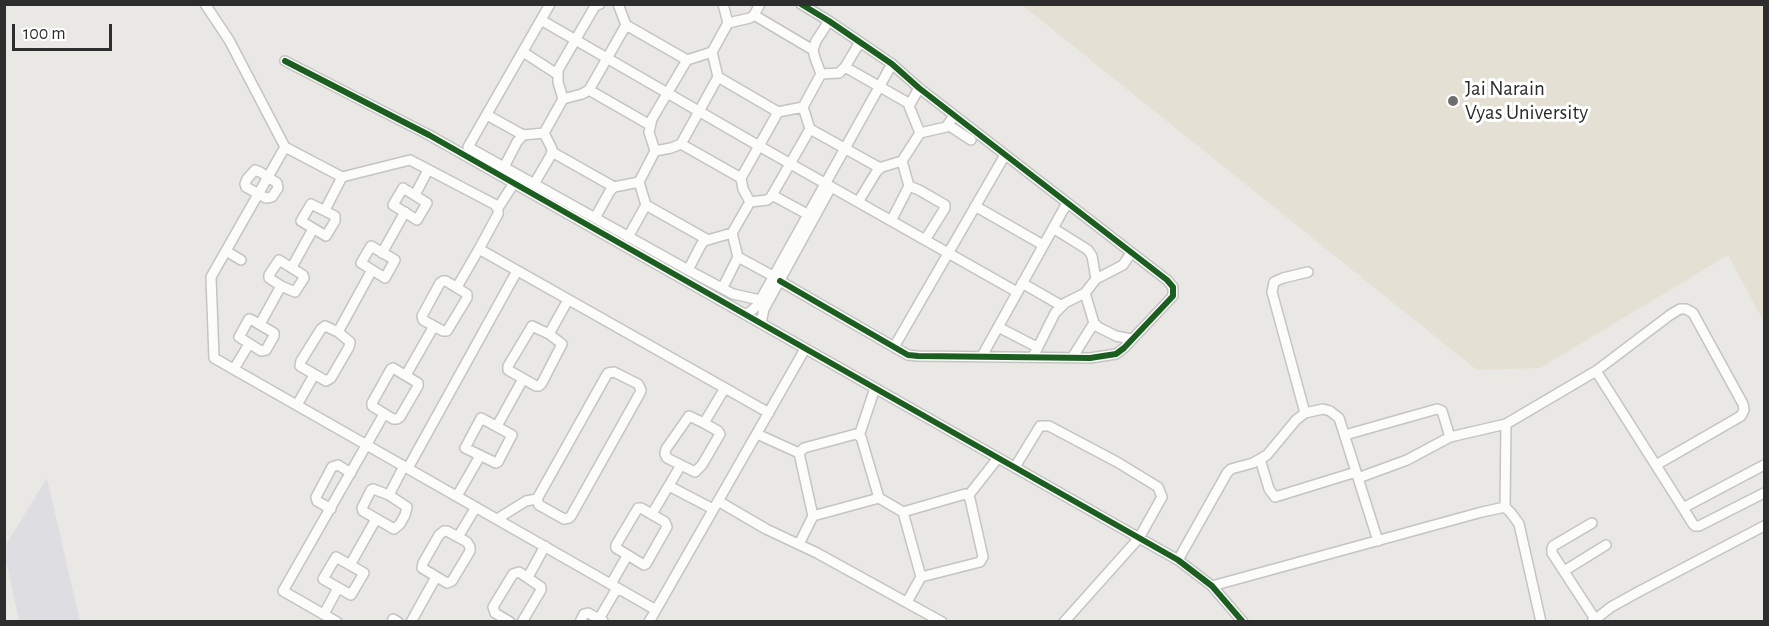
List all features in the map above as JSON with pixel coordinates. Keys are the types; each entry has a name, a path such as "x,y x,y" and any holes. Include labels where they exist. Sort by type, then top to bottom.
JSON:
{"street":[{"path":"205,4 229,40 285,147 342,177 410,160 498,208"},
{"path":"550,4 468,147 733,294 760,300"},
{"path":"618,4 626,24 687,60"},
{"path":"655,152 681,144 718,76 712,52 728,22 723,4"},
{"path":"728,22 750,18 760,4"},
{"path":"738,257 908,355 918,356 1101,358 1116,354 1173,296 1173,287 1167,280 954,116 892,64 801,4"},
{"path":"544,133 563,99 558,82 558,70 596,5"},
{"path":"754,15 813,50"},
{"path":"541,20 948,253 1062,306"},
{"path":"829,21 813,50 821,74 803,107 810,129 880,168"},
{"path":"563,99 589,90 626,24"},
{"path":"821,74 839,73 860,42"},
{"path":"523,52 557,74"},
{"path":"708,240 646,205 639,182 655,152 649,132 650,125 667,92 687,60 712,52"},
{"path":"285,61 429,135 1178,560 1212,586 1243,621"},
{"path":"746,315 757,306 777,278 892,64"},
{"path":"845,67 910,104"},
{"path":"718,76 778,112 803,107"},
{"path":"919,88 910,104 920,133"},
{"path":"589,90 650,125"},
{"path":"741,178 778,112"},
{"path":"487,115 523,135"},
{"path":"858,202 880,168 902,161 920,133 948,125 954,116"},
{"path":"948,125 971,140"},
{"path":"750,202 766,200 772,195 810,129"},
{"path":"504,167 523,135 544,133"},
{"path":"544,133 552,152 614,187"},
{"path":"681,144 741,178 750,202"},
{"path":"285,147 211,278 214,358 656,610"},
{"path":"534,184 552,152"},
{"path":"894,347 1005,155"},
{"path":"891,221 909,186 902,161"},
{"path":"414,195 429,170"},
{"path":"252,171 258,171 268,177 277,183 278,188 270,198 246,187 245,184 252,171"},
{"path":"325,210 342,177"},
{"path":"595,218 614,187 639,182"},
{"path":"457,287 498,214 498,208 514,183"},
{"path":"761,323 764,309 777,278 807,214 828,185"},
{"path":"909,186 945,205 925,240"},
{"path":"403,188 414,195 428,203 417,220 393,205 403,188"},
{"path":"772,195 807,214"},
{"path":"688,270 700,245 708,240 732,233 750,202"},
{"path":"982,356 1067,203"},
{"path":"313,204 325,210 336,219 324,236 301,221 310,205 313,204"},
{"path":"628,237 646,205"},
{"path":"975,206 1043,245"},
{"path":"382,253 405,212"},
{"path":"1053,228 1088,250 1092,256 1096,279"},
{"path":"292,267 313,229"},
{"path":"723,287 738,257 732,233"},
{"path":"371,246 395,260 385,278 372,270 360,263 371,246"},
{"path":"479,249 769,413"},
{"path":"226,251 241,260"},
{"path":"1033,357 1055,313 1062,306 1085,293 1096,279 1120,267 1131,253"},
{"path":"279,260 303,274 304,278 294,292 281,286 269,278 279,260"},
{"path":"338,332 372,270"},
{"path":"389,495 517,271"},
{"path":"1305,413 1272,292 1274,282 1308,272"},
{"path":"443,281 446,281 467,294 467,298 447,331 434,326 423,320 422,316 435,291 443,281"},
{"path":"260,324 281,286"},
{"path":"1085,293 1094,323 1098,327 1116,336 1131,339"},
{"path":"549,334 568,300"},
{"path":"1260,459 1269,489 1275,497 1407,460 1450,437 1506,424 1596,370 1680,309 1686,309 1694,314 1743,404 1744,410 1741,416 1656,465"},
{"path":"249,319 260,324 274,334 267,349 262,351 239,337 249,319"},
{"path":"1072,358 1094,323"},
{"path":"325,326 349,340 349,346 330,380 326,381 314,375 300,366 301,361 322,327 325,326"},
{"path":"406,375 434,326"},
{"path":"535,327 562,344 542,383 536,386 523,379 508,370 508,366 530,328 535,327"},
{"path":"998,327 1037,347"},
{"path":"234,369 249,344"},
{"path":"649,621 805,348"},
{"path":"391,369 396,369 417,380 418,386 400,417 393,419 384,414 374,408 372,403 391,369"},
{"path":"1596,370 1695,526 1764,493"},
{"path":"614,372 638,384 640,393 571,516 564,519 539,506 537,499 608,373 614,372"},
{"path":"297,405 314,375"},
{"path":"497,426 523,379"},
{"path":"704,423 725,388"},
{"path":"859,436 875,388"},
{"path":"1178,560 1227,473 1231,469 1253,463 1267,455 1296,420 1305,413 1323,409 1339,418 1378,540"},
{"path":"1344,435 1437,409 1442,411 1450,437"},
{"path":"337,621 283,591 384,414"},
{"path":"689,416 720,432 697,472 681,465 667,458 665,454 666,449 689,416"},
{"path":"481,418 512,435 496,464 480,456 465,447 481,418"},
{"path":"1506,424 1505,507 1519,524 1541,621"},
{"path":"1015,467 1040,426 1048,426 1117,462 1158,487 1162,497 1139,538 1064,621"},
{"path":"757,434 799,453"},
{"path":"799,453 804,448 856,434 861,437 879,498 903,512 921,577 907,602"},
{"path":"799,453 813,516 799,544"},
{"path":"457,496 480,456"},
{"path":"968,496 998,458"},
{"path":"331,509 317,501 316,497 332,467 338,465 351,473"},
{"path":"652,514 681,465"},
{"path":"1683,508 1764,465"},
{"path":"669,486 799,544 942,621"},
{"path":"371,490 389,495 408,507 400,524 394,529 375,519 362,508 371,490"},
{"path":"903,512 965,494 968,496"},
{"path":"921,577 980,562 983,557 968,496"},
{"path":"813,516 879,498"},
{"path":"497,519 526,501 537,499"},
{"path":"458,537 476,507"},
{"path":"1212,586 1505,507"},
{"path":"641,508 667,524 646,564 641,564 627,556 617,550 616,545 636,510 641,508"},
{"path":"350,565 375,519"},
{"path":"1592,523 1553,546 1552,553 1593,620 1640,591 1764,526"},
{"path":"444,531 467,542 470,551 450,583 436,577 422,568 423,562 439,535 444,531"},
{"path":"1564,571 1606,545"},
{"path":"528,577 545,546"},
{"path":"336,556 364,573 351,595 338,588 323,579 336,556"},
{"path":"580,621 586,613 601,620 627,556"},
{"path":"506,620 495,613 493,607 513,574 519,572 541,587 522,621"},
{"path":"411,621 436,577"},
{"path":"324,614 338,588"},
{"path":"392,621 393,619 398,621"}],"shaded area":[{"name":"Jai Narain Vyas University","path":"1022,5 1764,5 1764,322 1728,255 1540,368 1477,370"},
{"path":"47,478 80,621 19,621 5,556 5,546"}],"cycle path":[{"path":"780,281 908,355 918,356 1090,358 1116,354 1173,296 1173,287 1167,280 919,88 892,64 801,4"},
{"path":"285,61 429,135 1178,560 1212,586 1243,622"}],"place":[{"name":"Jai Narain Vyas University","path":"1453,101"}]}
